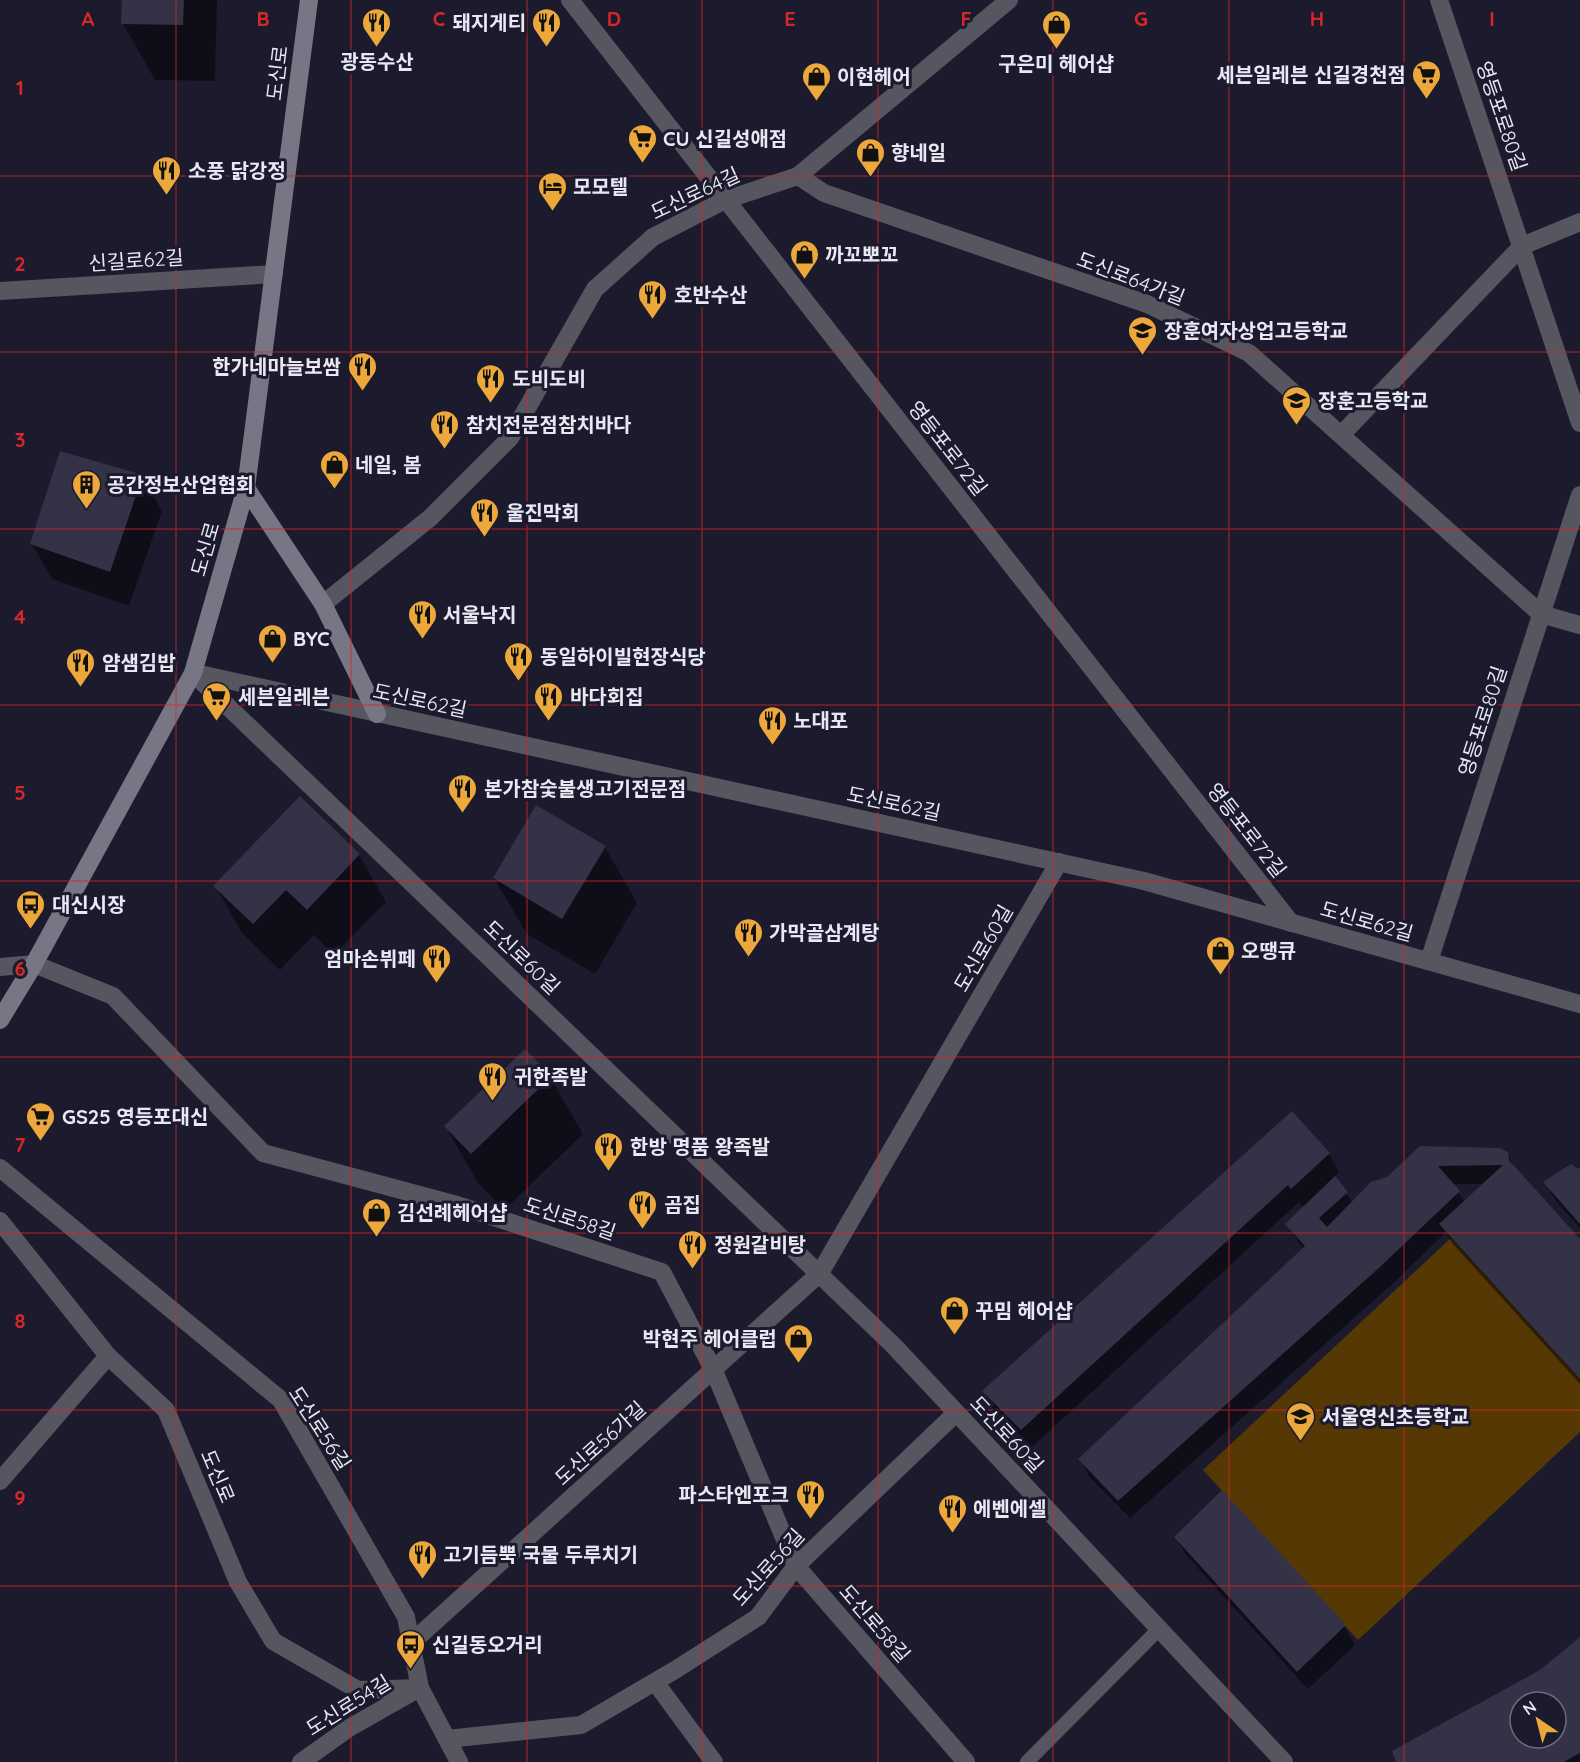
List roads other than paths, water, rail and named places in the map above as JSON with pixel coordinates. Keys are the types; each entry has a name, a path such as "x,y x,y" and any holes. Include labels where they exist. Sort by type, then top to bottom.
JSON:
{"main road":[{"name":"도신로","path":"0,1020 34,964 193,673 246,488 309,0"},
{"path":"246,488 323,604 377,714"}],"street":[{"name":"영등포로72길","path":"570,0 1291,922"},
{"name":"도신로64길","path":"323,604 430,518 510,438 595,289 653,237 725,200 798,176 1009,0"},
{"name":"영등포로80길","path":"1439,0 1580,423"},
{"name":"도신로64가길","path":"798,176 824,193 1146,304 1249,353 1541,614"},
{"path":"1342,434 1522,246 1580,222"},
{"name":"신길로62길","path":"0,291 274,274"},
{"name":"영등포로80길","path":"1429,961 1580,495"},
{"path":"1541,614 1580,625"},
{"name":"도신로62길","path":"193,673 1144,881 1580,1004"},
{"name":"도신로60길","path":"193,673 820,1273 956,1413 1284,1762"},
{"name":"도신로60길","path":"820,1273 1059,862"},
{"path":"0,967 34,964"},
{"name":"도신로58길","path":"34,964 113,996 263,1153 457,1204 662,1272 714,1371 796,1566 966,1762"},
{"name":"도신로56길","path":"0,1168 281,1400 406,1617 420,1688 459,1762"},
{"name":"도신로","path":"0,1221 108,1356 165,1410 238,1582 273,1641 358,1690 420,1688"},
{"name":"도신로56가길","path":"410,1644 820,1273"},
{"path":"0,1481 108,1356"},
{"name":"도신로56길","path":"447,1739 581,1725 655,1682 758,1617 796,1566 956,1413"},
{"path":"655,1682 714,1762"},
{"name":"도신로54길","path":"301,1762 349,1728 420,1688"}],"lane":[{"path":"1027,1762 1159,1629"}],"place":[{"name":"광동수산","path":"377,48"},
{"name":"돼지게티","path":"547,48"},
{"name":"구은미 헤어샵","path":"1056,50"},
{"name":"세븐일레븐 신길경천점","path":"1427,100"},
{"name":"이현헤어","path":"816,102"},
{"name":"CU 신길성애점","path":"642,164"},
{"name":"향네일","path":"870,178"},
{"name":"소풍 닭강정","path":"167,196"},
{"name":"모모텔","path":"552,212"},
{"name":"까꼬뽀꼬","path":"804,280"},
{"name":"호반수산","path":"653,320"},
{"name":"장훈여자상업고등학교","path":"1143,356"},
{"name":"한가네마늘보쌈","path":"362,392"},
{"name":"도비도비","path":"491,404"},
{"name":"장훈고등학교","path":"1297,426"},
{"name":"참치전문점참치바다","path":"445,450"},
{"name":"네일, 봄","path":"334,490"},
{"name":"공간정보산업협회","path":"86,510"},
{"name":"울진막회","path":"485,538"},
{"name":"서울낙지","path":"422,640"},
{"name":"BYC","path":"272,664"},
{"name":"동일하이빌현장식당","path":"519,682"},
{"name":"얌샘김밥","path":"81,688"},
{"name":"세븐일레븐","path":"217,722"},
{"name":"바다회집","path":"549,722"},
{"name":"노대포","path":"772,746"},
{"name":"본가참숯불생고기전문점","path":"463,814"},
{"name":"대신시장","path":"31,930"},
{"name":"가막골삼계탕","path":"748,958"},
{"name":"오땡큐","path":"1220,976"},
{"name":"엄마손뷔페","path":"437,984"},
{"name":"귀한족발","path":"493,1102"},
{"name":"GS25 영등포대신","path":"41,1142"},
{"name":"한방 명품 왕족발","path":"609,1172"},
{"name":"곰집","path":"643,1230"},
{"name":"김선례헤어샵","path":"376,1238"},
{"name":"정원갈비탕","path":"693,1270"},
{"name":"꾸밈 헤어샵","path":"954,1336"},
{"name":"박현주 헤어클럽","path":"798,1364"},
{"name":"서울영신초등학교","path":"1301,1442"},
{"name":"파스타엔포크","path":"810,1520"},
{"name":"에벤에셀","path":"952,1534"},
{"name":"고기듬뿍 국물 두루치기","path":"422,1580"},
{"name":"신길동오거리","path":"411,1670"}]}
